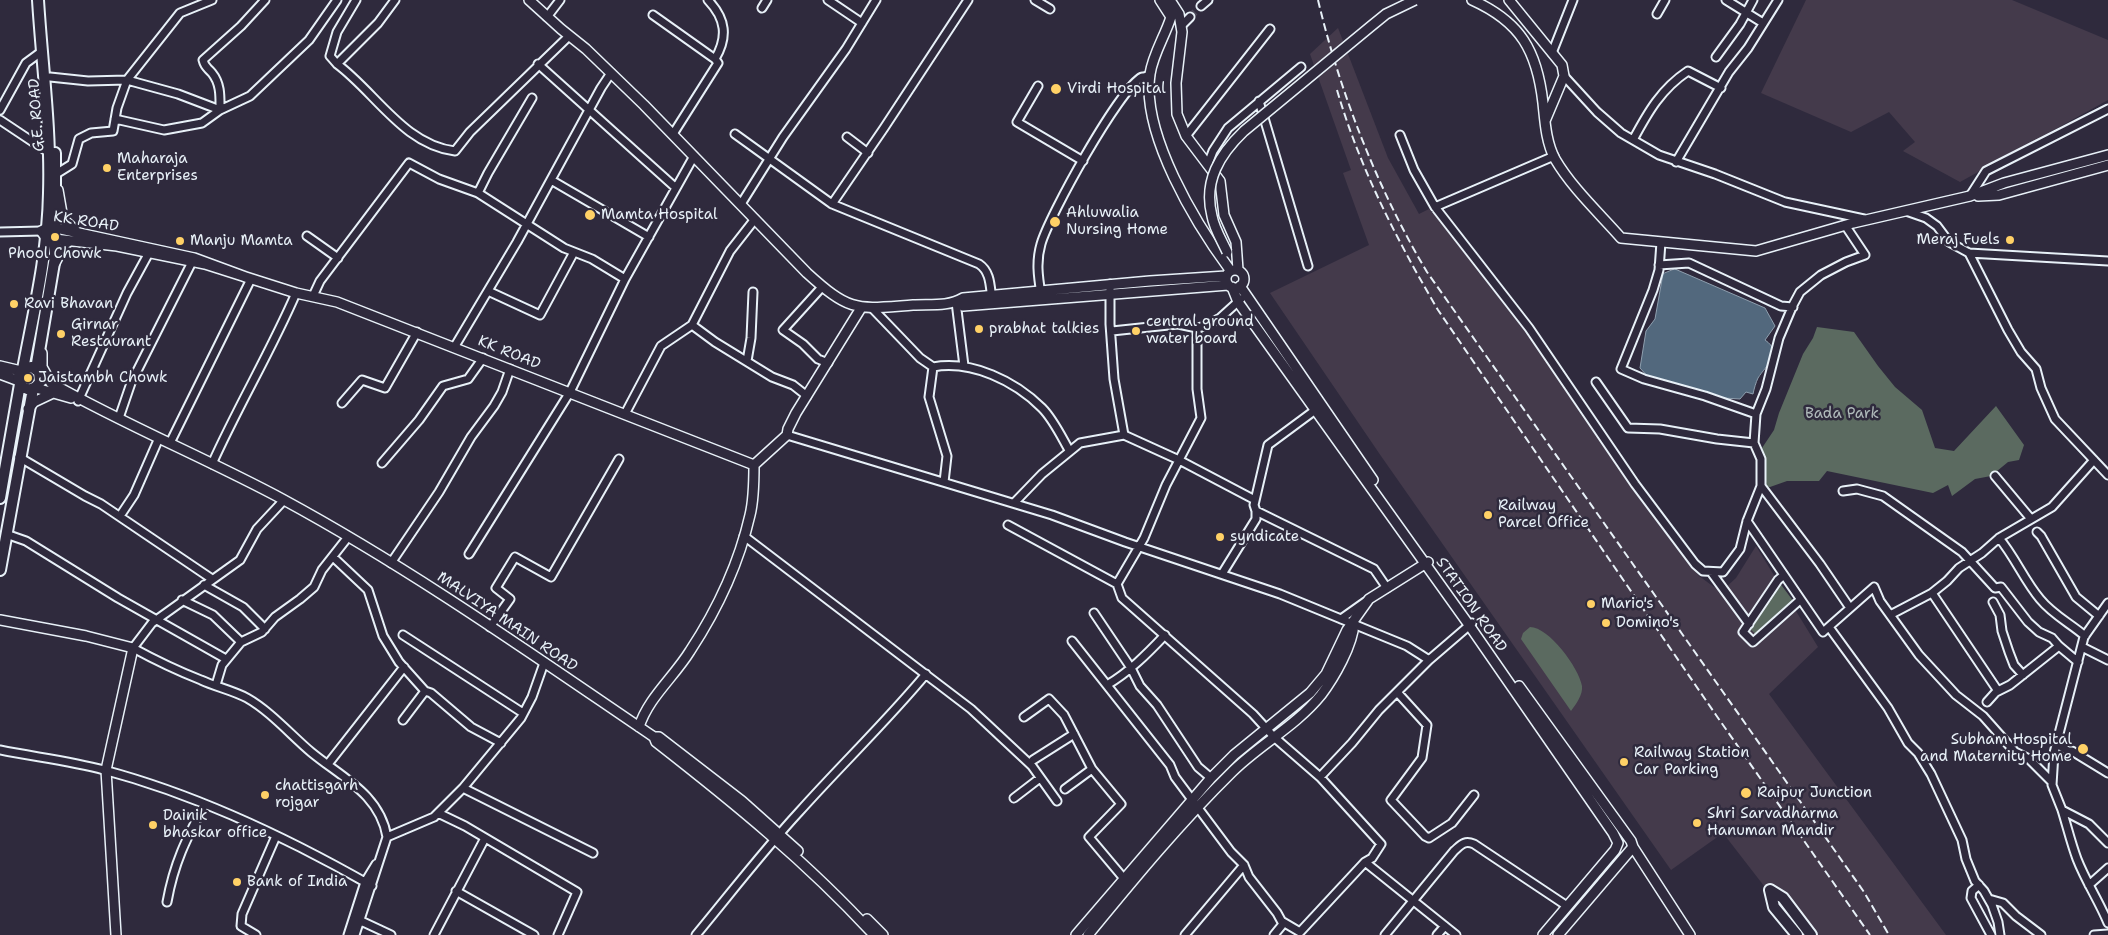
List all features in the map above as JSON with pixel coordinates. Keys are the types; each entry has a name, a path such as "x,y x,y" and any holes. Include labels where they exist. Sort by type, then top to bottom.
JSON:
{"main road":[{"path":"0,500 20,376 49,233 53,174 48,152 38,0"},
{"name":"G.E. ROAD","path":"44,0 50,77 53,174 56,186 49,233"},
{"path":"0,570 28,409 34,388 41,378 36,369 53,268 49,233"},
{"path":"20,376 30,367 36,369"},
{"path":"20,376 25,389 34,388"},
{"path":"1797,935 1774,907 1770,890 1783,898 1811,935"}],"street":[{"path":"53,174 72,164 79,139 91,133 113,131 127,80 180,13 212,0"},
{"path":"220,110 220,88 212,73 205,68 203,60 241,26 264,0"},
{"path":"115,119 164,130 202,124 220,110 250,96 309,40 337,0"},
{"path":"356,0 337,32 330,56 408,130 440,149 455,151 470,132 569,36"},
{"path":"337,64 378,23 395,0"},
{"path":"529,0 611,73 822,287 839,300 861,308 872,308 956,302 963,298 992,300 1233,278"},
{"path":"547,16 560,0"},
{"path":"708,0 718,11 724,33 722,47 715,59"},
{"path":"762,8 767,0"},
{"path":"828,0 862,22"},
{"path":"741,204 876,0"},
{"path":"832,204 868,153 968,0"},
{"path":"1035,0 1050,8"},
{"path":"1160,0 1175,16 1181,26 1176,99 1177,114 1186,136 1220,181 1224,215 1236,242 1233,278"},
{"path":"1170,0 1175,16 1156,54 1150,75 1149,95 1159,143 1196,218 1233,278 1242,298 1427,563 1631,841 1690,935"},
{"path":"1201,6 1208,0"},
{"path":"1233,278 1227,252 1212,216 1210,201 1212,178 1220,158 1244,131 1381,19 1407,2 1415,0"},
{"path":"1472,0 1502,16 1516,28 1529,46 1537,66 1548,140 1554,156 1570,180 1621,238 1756,251 1867,220 1970,196 2004,183 2108,155"},
{"path":"1509,0 1562,66 1564,76 1597,112 1633,140 1659,155 1676,162 1715,174 1785,202 1867,220"},
{"path":"1552,53 1573,0"},
{"path":"1657,14 1664,0"},
{"path":"1726,0 1763,23"},
{"path":"1716,57 1740,24 1753,0"},
{"path":"1676,162 1729,72 1752,42 1778,0"},
{"path":"653,15 718,63 673,134"},
{"path":"1181,26 1190,17"},
{"path":"1186,136 1270,29"},
{"path":"0,110 26,63 41,52"},
{"path":"538,64 676,188"},
{"path":"1208,164 1213,151 1228,128 1301,68"},
{"path":"1633,140 1651,106 1667,87 1688,72 1721,88"},
{"path":"454,346 488,291 611,73"},
{"path":"1041,295 1037,266 1048,223 1062,194 1134,84 1143,77 1150,75"},
{"path":"1545,121 1564,76"},
{"path":"50,77 88,81 127,80 178,94 220,110"},
{"path":"1038,86 1017,122 1083,160"},
{"path":"478,193 532,98"},
{"path":"1259,101 1308,266"},
{"path":"1970,196 1986,171 2108,109"},
{"path":"0,120 48,152"},
{"path":"735,134 832,204 980,264 988,272 992,300"},
{"path":"1400,135 1414,170 1435,208 1529,328 1635,484 1692,560 1703,571 1723,572 1740,550 1747,521 1761,486 1761,459 1754,443 1756,414 1766,389 1779,338 1792,307 1800,292 1821,275 1865,255 1846,226"},
{"path":"847,137 868,153"},
{"path":"469,554 570,392 626,279 694,156"},
{"path":"1435,208 1554,156"},
{"path":"313,296 320,281 408,163 438,179 478,193 564,248 592,259 626,279"},
{"path":"1970,196 1999,195 2108,165"},
{"path":"550,180 649,237"},
{"path":"56,186 63,219 69,227 78,233"},
{"path":"1906,211 1926,218 1938,226 1949,242 1969,253 2108,261"},
{"path":"625,414 661,346 692,325 730,251 755,219"},
{"path":"0,232 49,233"},
{"name":"KK ROAD","path":"49,233 78,233 194,260 296,293 337,302 454,346 754,465"},
{"name":"KK ROAD","path":"49,233 70,242 150,251"},
{"path":"308,236 338,258"},
{"path":"53,268 65,244 70,242"},
{"path":"1661,242 1659,265 1653,290 1622,369 1644,379 1705,396 1756,414"},
{"path":"79,399 127,293 150,251"},
{"path":"488,291 540,315 574,252"},
{"path":"1969,253 2008,330 2021,352 2036,369 2041,388 2055,419 2108,476"},
{"path":"119,418 131,383 194,260"},
{"path":"1659,265 1689,263 1781,306 1792,307"},
{"path":"170,443 251,278"},
{"path":"822,287 783,330 803,344 818,360 828,363"},
{"path":"1110,289 1110,324 1114,379 1124,435"},
{"path":"747,361 751,338 752,292"},
{"path":"212,464 282,325 296,293"},
{"path":"1112,331 1178,324 1196,328 1220,318 1242,298"},
{"path":"956,302 964,366"},
{"path":"640,727 644,713 690,652 727,582 738,556 750,513 754,465 787,436 788,429 807,396 861,308"},
{"path":"872,308 920,358 933,366 964,366 1011,382 1043,409 1070,450"},
{"path":"43,321 45,332 42,367 51,383 79,399"},
{"path":"692,325 715,342 772,377 793,385 807,396"},
{"path":"1116,584 1140,547 1166,485 1201,418 1197,389 1196,328"},
{"path":"342,403 362,380 385,388 417,332"},
{"path":"382,463 419,420 444,386 468,380 483,358"},
{"path":"0,366 20,376"},
{"path":"933,366 928,397 946,456 944,482"},
{"path":"391,563 494,406 502,392 510,368"},
{"path":"0,374 20,376"},
{"path":"1596,382 1628,428 1660,429 1754,443"},
{"path":"34,388 79,399"},
{"path":"28,409 34,402 53,393"},
{"name":"MALVIYA MAIN ROAD","path":"79,399 284,500 391,563 654,737 659,737 778,837 863,919"},
{"path":"1222,574 1256,519 1255,500 1268,445 1319,408"},
{"path":"1014,503 1042,474 1080,443 1124,435 1179,460 1255,500"},
{"path":"787,436 1014,503 1280,594 1416,650 1429,660"},
{"path":"120,516 134,495 160,438"},
{"path":"19,457 120,516 212,579"},
{"path":"490,627 510,599 496,588 515,557 551,577 619,459"},
{"path":"1890,615 1932,593 1970,560 1986,550 1998,538 2052,507 2094,460"},
{"path":"1996,476 2031,519"},
{"path":"1761,486 1820,564 1850,608"},
{"path":"1843,491 1857,489 1883,496 1962,552 1995,588 2001,587 2028,622 2039,632 2052,638 2078,662"},
{"path":"0,500 12,502"},
{"path":"116,935 106,761 132,648 155,620 240,560 257,529 284,500"},
{"path":"1256,511 1374,569 1387,588"},
{"path":"1747,521 1824,632 1874,587 1880,601 1919,655 1956,695 1983,716 2015,752 2029,759 2052,782 2077,859 2095,898 2101,905 2108,923"},
{"path":"1008,526 1116,584 1122,598 1320,777 1381,844 1378,850 1300,932 1283,922 1250,877 1244,865 1231,852 1175,777 1170,765 1072,641"},
{"path":"2037,532 2076,598 2099,616"},
{"path":"6,534 26,541 155,620 226,660"},
{"path":"744,536 866,631 971,709 1009,743 1040,778 1057,801"},
{"path":"216,685 222,665 241,642 262,632 275,617 300,600 314,587 322,570 348,538"},
{"path":"1998,538 2040,600 2064,622 2086,636"},
{"path":"333,557 368,590 383,636 404,668 425,691 431,693 471,727 500,743"},
{"path":"1340,619 1427,563"},
{"path":"1711,572 1749,624"},
{"path":"1784,575 1778,580 1744,632 1753,642 1800,600"},
{"path":"204,585 243,607 265,628"},
{"path":"1932,593 1998,692"},
{"path":"1088,935 1126,881 1192,798 1234,755 1315,686 1326,674 1347,630 1354,623 1369,599"},
{"path":"182,600 213,615 241,642"},
{"path":"1993,602 2000,615 2008,652 2014,665 2023,675"},
{"path":"2052,782 2057,744 2082,647 2086,636 2108,603"},
{"path":"1094,613 1131,668 1140,686 1157,705 1198,767 1211,778"},
{"path":"0,620 86,636 132,648 187,674 249,699 312,753 342,773 362,791 378,810 385,823 387,836 383,854 348,935"},
{"path":"1076,935 1233,771 1290,725 1327,687 1353,635 1354,623"},
{"path":"1320,777 1352,743 1378,710 1429,660 1471,624"},
{"name":"STATION ROAD","path":"1471,624 1618,843 1615,850 1543,935"},
{"path":"1828,627 1888,708 1908,743 1918,753 1931,774 1962,840 1966,859 1975,881 1988,899 1998,922 2000,935"},
{"path":"403,635 523,713"},
{"path":"1107,685 1131,668 1165,635"},
{"path":"1987,702 2059,646"},
{"path":"2082,647 2108,660"},
{"path":"387,836 434,817 463,788 523,713 532,697 544,663"},
{"path":"328,764 404,668"},
{"path":"696,935 766,849 855,751 895,712 926,674"},
{"path":"403,720 425,691"},
{"path":"1397,692 1427,726 1422,758 1391,800 1429,838 1452,823 1474,795"},
{"path":"1024,717 1049,699 1064,715 1092,769 1121,804 1090,837 1126,881"},
{"path":"1033,760 1074,734"},
{"path":"2057,744 2108,773"},
{"path":"0,750 78,763 106,770 205,804 276,836 369,884"},
{"path":"1065,789 1092,769"},
{"path":"1014,798 1040,778"},
{"path":"463,788 593,853"},
{"path":"167,902 172,876 182,846 205,804"},
{"path":"2062,810 2089,824 2108,843"},
{"path":"438,813 577,892 558,935"},
{"path":"256,935 241,926 242,914 276,836"},
{"path":"434,935 485,838"},
{"path":"1386,935 1464,842 1474,844 1567,906"},
{"path":"1558,935 1633,847"},
{"path":"1365,862 1412,902 1456,935"},
{"path":"1185,935 1244,865"},
{"path":"2089,885 2108,868"},
{"path":"355,935 361,921 369,884"},
{"path":"1979,886 1972,891 1972,898 1990,932 1998,922"},
{"path":"456,891 534,935"},
{"path":"1988,899 2003,903 2016,916 2041,935"},
{"path":"863,919 874,935"},
{"path":"863,919 882,935"},
{"path":"361,921 390,935"},
{"path":"1274,935 1283,922"},
{"path":"1437,935 1445,926"},
{"path":"2094,935 2108,934"}],"shaded area":[{"path":"1806,0 2012,0 2108,40 2108,100 1960,182 1903,151 1915,142 1889,112 1851,132 1761,93"},
{"path":"1338,28 1388,158 1419,214 1429,209 1472,255 1699,576 1714,587 1723,590 1736,578 1756,546 1818,647 1769,694 1946,935 1802,935 1723,833 1671,870 1381,456 1270,293 1369,245 1343,173 1351,170 1310,54"}],"green space":[{"name":"Bada Park","path":"1817,327 1854,332 1895,387 1922,410 1935,448 1954,451 1996,406 2024,445 2019,460 2008,462 1991,476 1975,479 1952,496 1948,485 1933,493 1827,471 1819,481 1787,481 1770,487 1761,486 1765,459 1762,448 1774,430 1803,354 1813,338"},
{"path":"1779,582 1794,602 1758,636 1750,629"},
{"path":"1530,627 1538,629 1554,641 1569,659 1580,678 1581,693 1571,711 1521,639 1523,633"}],"water":[{"path":"1675,269 1765,308 1775,326 1765,340 1773,350 1773,354 1769,364 1758,378 1753,394 1746,392 1740,399 1724,398 1650,379 1640,368 1646,331 1655,319 1663,274"}],"tunnel":[{"path":"1190,17 1201,6"}],"railway":[{"path":"1318,0 1337,70 1362,140 1392,208 1427,272 1864,892 1889,935"},
{"path":"1337,90 1368,176 1408,257 1438,310 1716,715 1870,935"}],"place":[{"name":"Virdi Hospital","path":"1056,89"},
{"name":"Maharaja Enterprises","path":"107,168"},
{"name":"Mamta Hospital","path":"590,215"},
{"name":"Ahluwalia Nursing Home","path":"1055,222"},
{"name":"Phool Chowk","path":"55,237"},
{"name":"Meraj Fuels","path":"2010,240"},
{"name":"Manju Mamta","path":"180,241"},
{"name":"Ravi Bhavan","path":"14,304"},
{"name":"prabhat talkies","path":"979,329"},
{"name":"central ground water board","path":"1136,331"},
{"name":"Girnar Restaurant","path":"61,334"},
{"name":"Jaistambh Chowk","path":"28,378"},
{"name":"Railway Parcel Office","path":"1488,515"},
{"name":"syndicate","path":"1220,537"},
{"name":"Mario's","path":"1591,604"},
{"name":"Domino's","path":"1606,623"},
{"name":"Subham Hospital and Maternity Home","path":"2083,749"},
{"name":"Railway Station Car Parking","path":"1624,762"},
{"name":"Raipur Junction","path":"1746,793"},
{"name":"chattisgarh rojgar","path":"265,795"},
{"name":"Shri Sarvadharma Hanuman Mandir","path":"1697,823"},
{"name":"Dainik bhaskar office","path":"153,825"},
{"name":"Bank of India","path":"237,882"}]}
